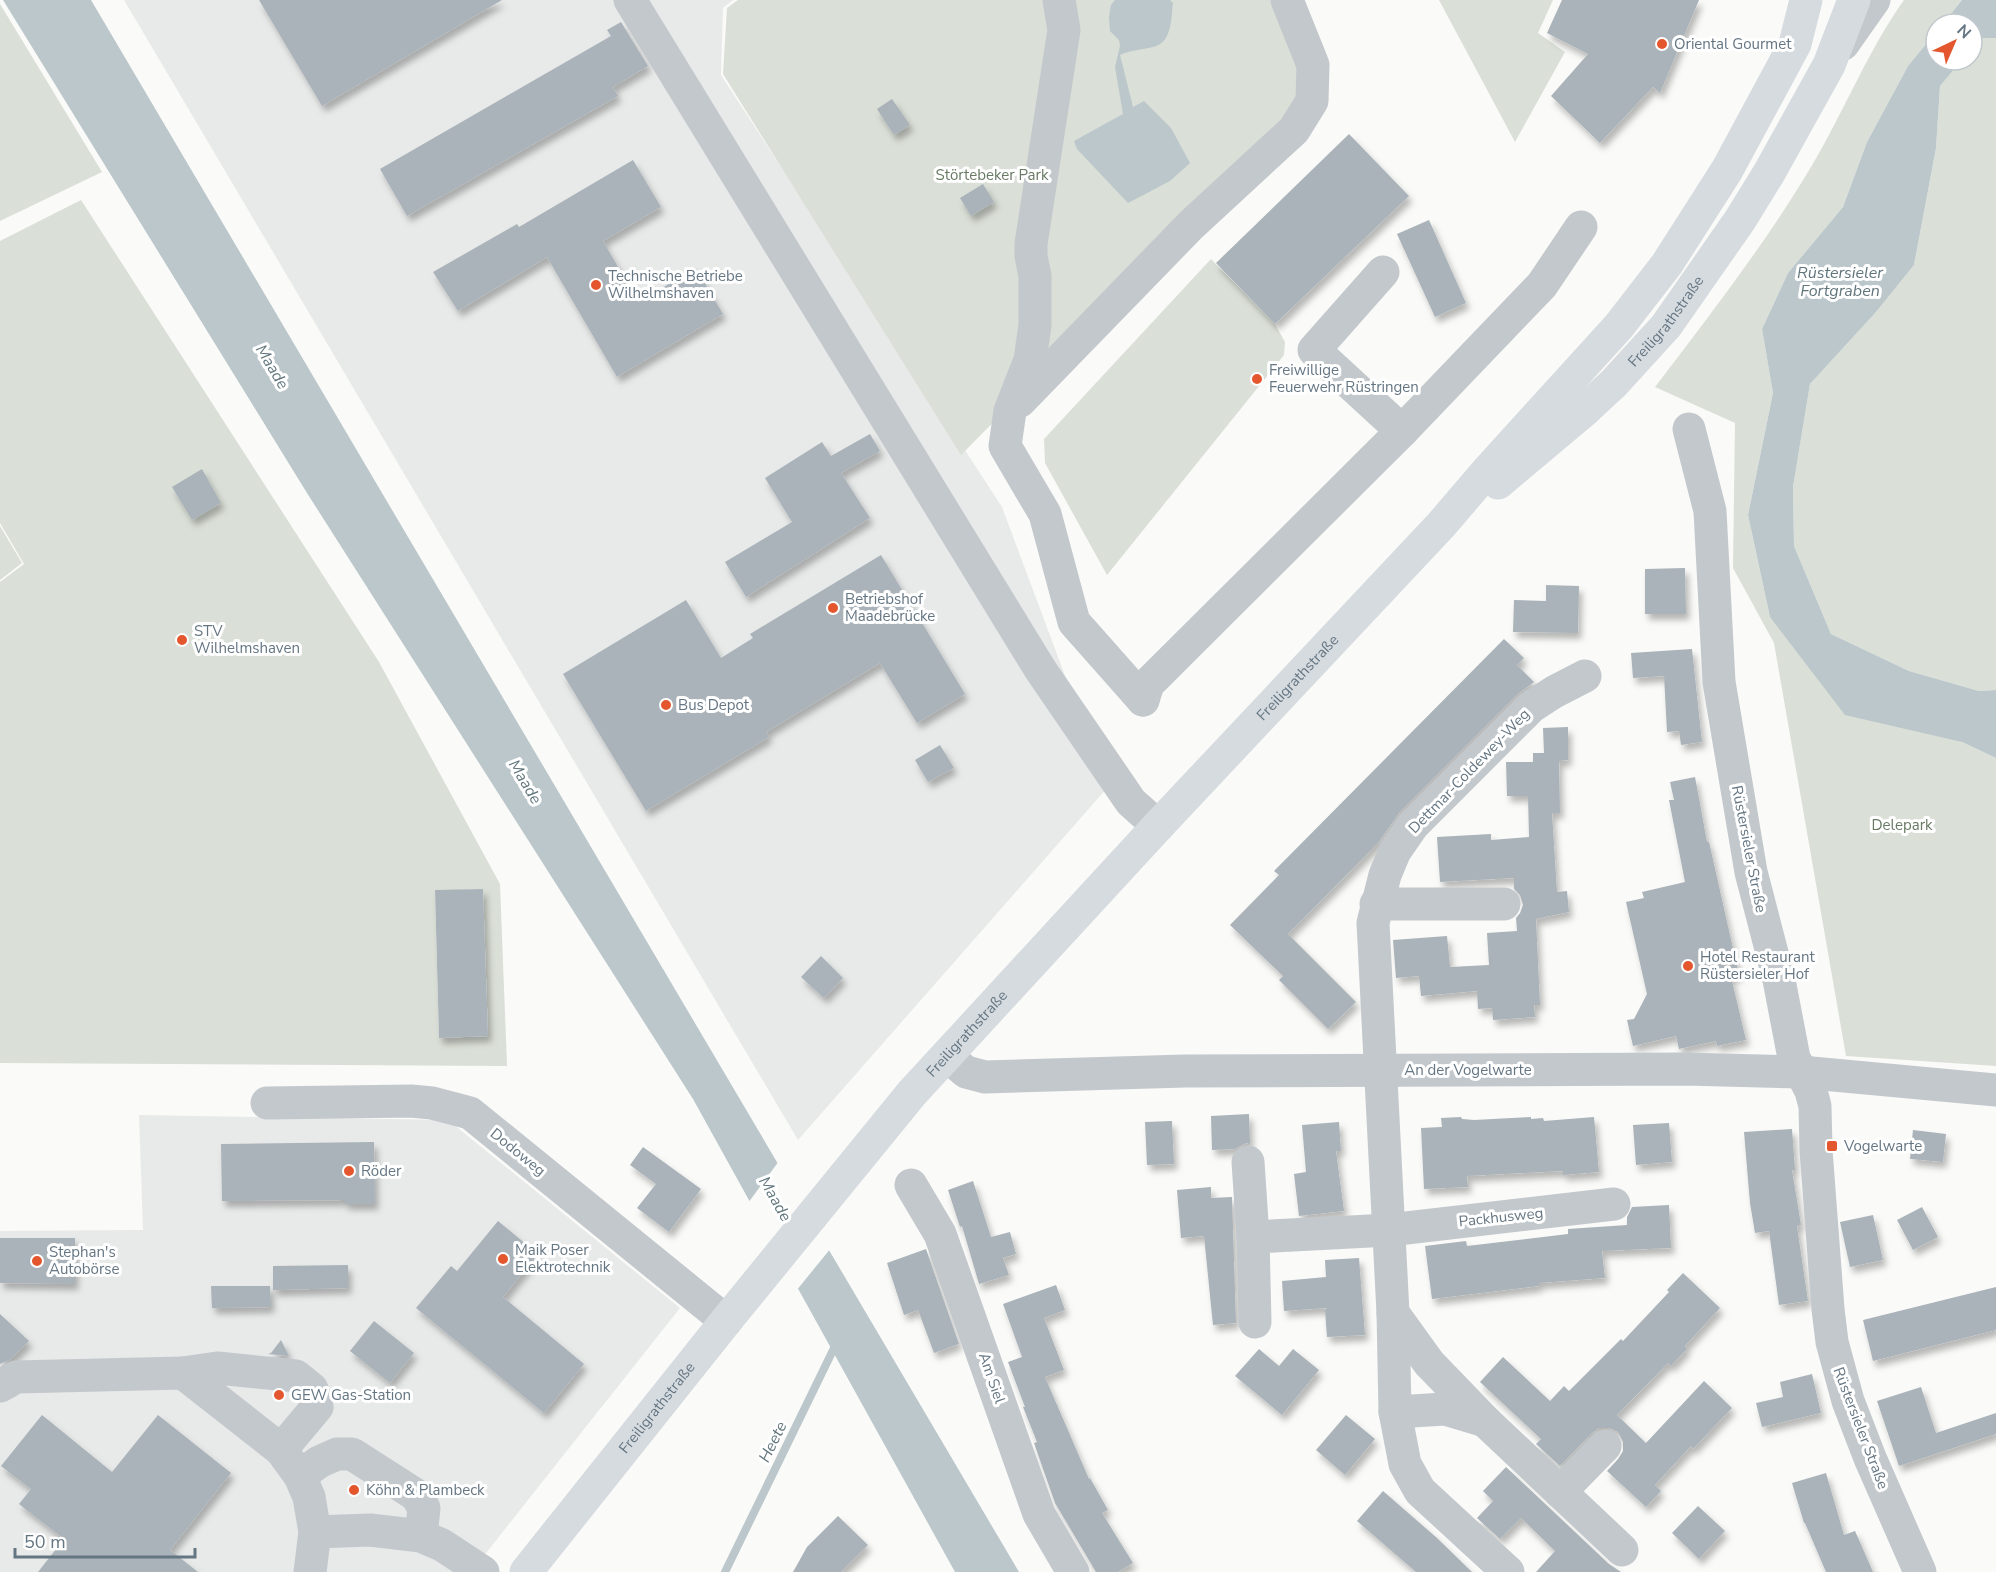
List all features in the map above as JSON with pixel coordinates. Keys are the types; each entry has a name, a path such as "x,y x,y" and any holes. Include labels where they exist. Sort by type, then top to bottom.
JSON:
{"main road":[{"name":"Freiligrathstraße","path":"526,1572 762,1275 912,1092 1441,525 1619,326 1667,264 1727,170 1795,44 1806,0"},
{"name":"Freiligrathstraße","path":"1441,525 1502,480 1586,410 1666,326 1746,211 1829,65 1854,0"}],"street":[{"path":"630,0 1040,669 1131,802 1158,826"},
{"path":"1059,0 1064,30 1031,244 1035,276 1035,325 1030,360 1011,411 1005,446 1045,513 1074,622 1143,700 1148,684 1402,431 1542,285 1581,227"},
{"path":"1011,411 1191,225 1294,130 1312,101 1313,65 1287,0"},
{"path":"1795,44 1822,0"},
{"path":"1829,65 1874,0"},
{"path":"1383,272 1314,350 1402,431"},
{"name":"Rüstersieler Straße","path":"1689,429 1710,511 1719,682 1749,861 1779,980 1790,1044 1794,1058 1811,1091 1815,1106 1827,1309 1832,1342 1845,1391 1859,1429 1919,1572"},
{"name":"Dettmar-Coldewey-Weg","path":"1381,1070 1373,923 1376,904 1395,851 1413,825 1531,707 1585,676"},
{"path":"1376,904 1504,904"},
{"name":"An der Vogelwarte","path":"946,1056 966,1072 985,1077 1185,1071 1672,1069 1801,1072 1996,1090"},
{"path":"1381,1070 1393,1313 1395,1412 1405,1464 1420,1491 1508,1572"},
{"name":"Dodoweg","path":"267,1103 432,1102 470,1113 726,1321"},
{"path":"1248,1162 1255,1322"},
{"name":"Am Siel","path":"911,1185 940,1234 1039,1514 1073,1572"},
{"name":"Packhusweg","path":"1253,1237 1389,1230 1614,1204"},
{"path":"1393,1313 1429,1363 1485,1421 1622,1550"},
{"path":"0,1386 16,1377 183,1373 217,1368 296,1377 312,1389 317,1407 281,1450"},
{"path":"183,1373 281,1450 300,1476 309,1497 315,1532 310,1572"},
{"path":"1395,1412 1445,1409 1485,1421"},
{"path":"1560,1492 1605,1446"},
{"path":"300,1476 319,1462 337,1454 352,1454 416,1495 424,1508 421,1536"},
{"path":"315,1532 370,1530 421,1536 442,1545 483,1572"}],"shaded area":[{"path":"124,0 733,0 723,8 721,75 1002,507 1107,788 798,1140"},
{"path":"139,1115 448,1120 680,1308 471,1572 0,1572 0,1231 143,1230"}],"green space":[{"name":"Störtebeker Park","path":"738,0 1284,0 1308,64 1295,117 961,455 723,74 727,8"},
{"path":"1439,0 1553,0 1538,33 1565,52 1515,142"},
{"name":"Delepark","path":"1904,0 1962,0 1952,12 1924,12 1924,47 1908,66 1867,142 1843,207 1788,273 1762,329 1773,393 1748,515 1770,617 1962,742 1996,758 1996,1066 1846,1056 1774,643 1733,568 1735,423 1655,387 1775,224 1823,146"},
{"path":"0,4 102,172 0,221"},
{"path":"1984,38 1996,38 1996,690 1979,691 1909,671 1831,634 1794,546 1793,487 1810,384 1876,312 1914,265 1936,148 1940,86 1952,72 1984,72"},
{"path":"81,200 379,662 500,884 507,1066 0,1063 0,582 24,564 0,523 0,241","holes":["483,889 488,1036 439,1038 435,891"]},
{"path":"1211,259 1275,324 1285,342 1284,355 1107,575 1045,463 1044,439"},
{"path":"0,526 22,563 0,580"}],"water":[{"name":"Maade","path":"3,0 91,0 1019,1572 955,1572 693,1099 307,493"},
{"path":"1115,0 1170,0 1173,3 1171,23 1164,41 1153,47 1120,55 1133,107 1144,101 1171,128 1190,163 1170,181 1128,203 1077,149 1074,141 1123,114 1115,67 1120,46 1119,40 1110,31 1109,17 1111,5"},
{"path":"1962,0 1996,0 1996,38 1984,38 1984,12 1952,12"},
{"name":"Rüstersieler Fortgraben","path":"1924,47 1924,72 1952,72 1940,86 1936,148 1914,265 1876,312 1810,384 1793,487 1794,546 1831,634 1909,671 1979,691 1996,690 1996,758 1962,742 1845,715 1770,617 1748,515 1773,393 1762,329 1788,273 1843,207 1867,142 1908,66"}],"pier":[{"path":"779,1161 831,1248 796,1291 748,1203"}],"building":[{"path":"259,0 502,0 322,106"},
{"path":"1562,0 1699,0 1660,93 1653,87 1600,143 1551,96 1588,54 1547,33"},
{"path":"621,22 648,66 613,87 618,96 407,216 380,169 611,36 607,30"},
{"path":"892,99 910,125 894,135 877,109"},
{"path":"1349,134 1409,196 1275,324 1216,263"},
{"name":"Technische Betriebe Wilhelmshaven","path":"633,160 661,207 603,241 638,302 696,268 723,314 617,377 547,257 458,311 433,272 517,224 519,227"},
{"path":"983,184 994,202 971,216 960,198"},
{"path":"1429,220 1466,303 1435,317 1397,234"},
{"path":"870,434 880,451 841,473 870,518 746,597 725,562 792,522 765,478 822,442 831,456"},
{"path":"202,469 221,503 192,520 172,487"},
{"path":"881,555 965,694 917,723 880,663 766,732 769,737 646,811 563,674 686,600 721,658 753,638 750,634"},
{"path":"1685,568 1686,614 1645,614 1645,569"},
{"path":"1546,585 1579,586 1578,633 1513,632 1514,600 1546,601"},
{"path":"1504,639 1524,658 1517,665 1534,682 1518,694 1400,812 1378,843 1288,934 1356,1002 1328,1029 1279,980 1283,976 1230,925 1279,875 1274,871"},
{"path":"1692,649 1702,742 1681,745 1679,731 1667,732 1664,676 1633,678 1631,653"},
{"path":"1568,727 1568,760 1559,761 1560,813 1552,813 1557,892 1567,891 1569,912 1536,919 1540,1005 1534,1005 1535,1017 1493,1020 1492,1008 1478,1009 1477,991 1421,996 1419,976 1396,978 1393,940 1447,936 1450,967 1489,965 1487,933 1517,931 1516,918 1523,905 1520,895 1514,889 1514,878 1440,882 1437,837 1491,834 1491,840 1529,837 1528,796 1507,796 1506,762 1533,762 1533,753 1544,753 1543,728"},
{"path":"940,745 954,768 928,782 915,760"},
{"path":"1695,777 1707,842 1709,842 1739,975 1731,977 1746,1040 1717,1046 1716,1041 1679,1049 1676,1036 1633,1046 1627,1020 1634,1019 1647,994 1626,902 1644,898 1642,892 1685,882 1669,800 1674,800 1670,782"},
{"path":"483,889 488,1036 439,1038 435,890"},
{"path":"821,956 843,978 824,998 801,977"},
{"path":"1249,1114 1250,1144 1246,1143 1235,1149 1212,1150 1211,1116"},
{"path":"1461,1117 1474,1120 1531,1117 1531,1119 1543,1118 1544,1121 1594,1117 1599,1172 1563,1175 1563,1171 1467,1176 1468,1187 1424,1189 1421,1128 1442,1127 1441,1118"},
{"path":"1172,1121 1174,1164 1147,1165 1145,1122"},
{"path":"1339,1122 1341,1151 1336,1151 1344,1211 1299,1216 1294,1174 1306,1172 1302,1125"},
{"path":"1669,1123 1672,1162 1636,1165 1633,1125"},
{"path":"1792,1129 1795,1170 1792,1170 1801,1225 1797,1226 1808,1301 1779,1305 1769,1231 1755,1233 1744,1132"},
{"path":"1913,1130 1946,1134 1943,1162 1910,1159"},
{"path":"374,1142 375,1204 345,1204 345,1200 222,1201 221,1144"},
{"path":"643,1147 701,1189 669,1232 637,1208 656,1184 630,1165"},
{"path":"973,1181 991,1237 1010,1232 1016,1254 1003,1258 1009,1275 979,1284 962,1226 960,1227 948,1190"},
{"path":"1211,1187 1211,1198 1232,1197 1236,1323 1213,1325 1204,1236 1181,1238 1177,1190"},
{"path":"1669,1205 1671,1248 1602,1251 1605,1278 1539,1283 1539,1286 1432,1299 1425,1246 1466,1241 1467,1246 1568,1234 1568,1229 1627,1225 1627,1217 1632,1207"},
{"path":"1922,1207 1938,1237 1913,1250 1897,1220"},
{"path":"1873,1215 1883,1260 1850,1267 1840,1222"},
{"path":"498,1221 538,1254 503,1297 584,1364 544,1413 416,1308 451,1266 457,1271"},
{"name":"Stephan's Autobörse","path":"0,1238 75,1238 75,1284 0,1283"},
{"path":"926,1249 959,1344 934,1353 918,1310 904,1315 887,1263"},
{"path":"1359,1258 1365,1335 1327,1337 1325,1310 1327,1308 1284,1311 1282,1281 1326,1277 1325,1260"},
{"path":"348,1265 348,1288 273,1290 273,1266"},
{"path":"1683,1273 1720,1308 1685,1346 1687,1349 1671,1366 1668,1363 1617,1415 1646,1443 1704,1381 1732,1408 1693,1449 1691,1446 1655,1485 1661,1491 1646,1507 1607,1471 1623,1451 1623,1442 1618,1432 1609,1428 1599,1428 1560,1466 1536,1444 1541,1439 1480,1382 1503,1357 1550,1401 1564,1386 1569,1391 1621,1339 1623,1341 1669,1292 1667,1290"},
{"path":"1056,1285 1065,1310 1044,1318 1064,1370 1045,1377 1089,1479 1108,1510 1102,1513 1133,1563 1118,1572 1096,1572 1055,1503 1034,1443 1037,1442 1008,1362 1022,1357 1003,1304"},
{"path":"211,1286 270,1286 271,1307 212,1308"},
{"path":"1996,1287 1996,1330 1873,1361 1863,1320"},
{"path":"0,1314 29,1341 11,1359 0,1364"},
{"path":"374,1321 414,1353 390,1383 350,1351"},
{"path":"281,1340 289,1356 268,1354 271,1353"},
{"path":"1259,1349 1279,1366 1293,1349 1319,1370 1282,1415 1235,1376"},
{"path":"1812,1374 1821,1413 1762,1427 1756,1403 1783,1397 1780,1382"},
{"path":"1921,1387 1936,1433 1996,1413 1996,1434 1899,1466 1877,1401"},
{"path":"42,1415 112,1472 158,1415 231,1473 170,1550 198,1572 38,1572 64,1539 19,1504 31,1489 1,1466"},
{"path":"1346,1415 1375,1439 1345,1475 1316,1450"},
{"path":"1506,1467 1609,1564 1621,1572 1536,1572 1555,1551 1521,1518 1500,1539 1477,1518 1493,1501 1483,1491"},
{"path":"1826,1473 1844,1535 1855,1531 1873,1572 1826,1572 1804,1523 1792,1483"},
{"path":"1383,1491 1472,1572 1416,1572 1357,1521"},
{"path":"1698,1506 1725,1531 1699,1559 1672,1533"},
{"path":"838,1516 868,1545 841,1572 793,1572 807,1547"}],"waterway":[{"name":"Heete","path":"725,1572 836,1344"}],"place":[{"name":"Oriental Gourmet","path":"1662,44"},
{"name":"Technische Betriebe Wilhelmshaven","path":"596,285"},
{"name":"Freiwillige Feuerwehr Rüstringen","path":"1257,379"},
{"name":"Betriebshof Maadebrücke","path":"833,608"},
{"name":"STV Wilhelmshaven","path":"182,640"},
{"name":"Bus Depot","path":"666,705"},
{"name":"Hotel Restaurant Rüstersieler Hof","path":"1688,966"},
{"name":"Vogelwarte","path":"1832,1146"},
{"name":"Röder","path":"349,1171"},
{"name":"Maik Poser Elektrotechnik","path":"503,1259"},
{"name":"Stephan's Autobörse","path":"37,1261"},
{"name":"GEW Gas-Station","path":"279,1395"},
{"name":"Köhn & Plambeck","path":"354,1490"}]}
